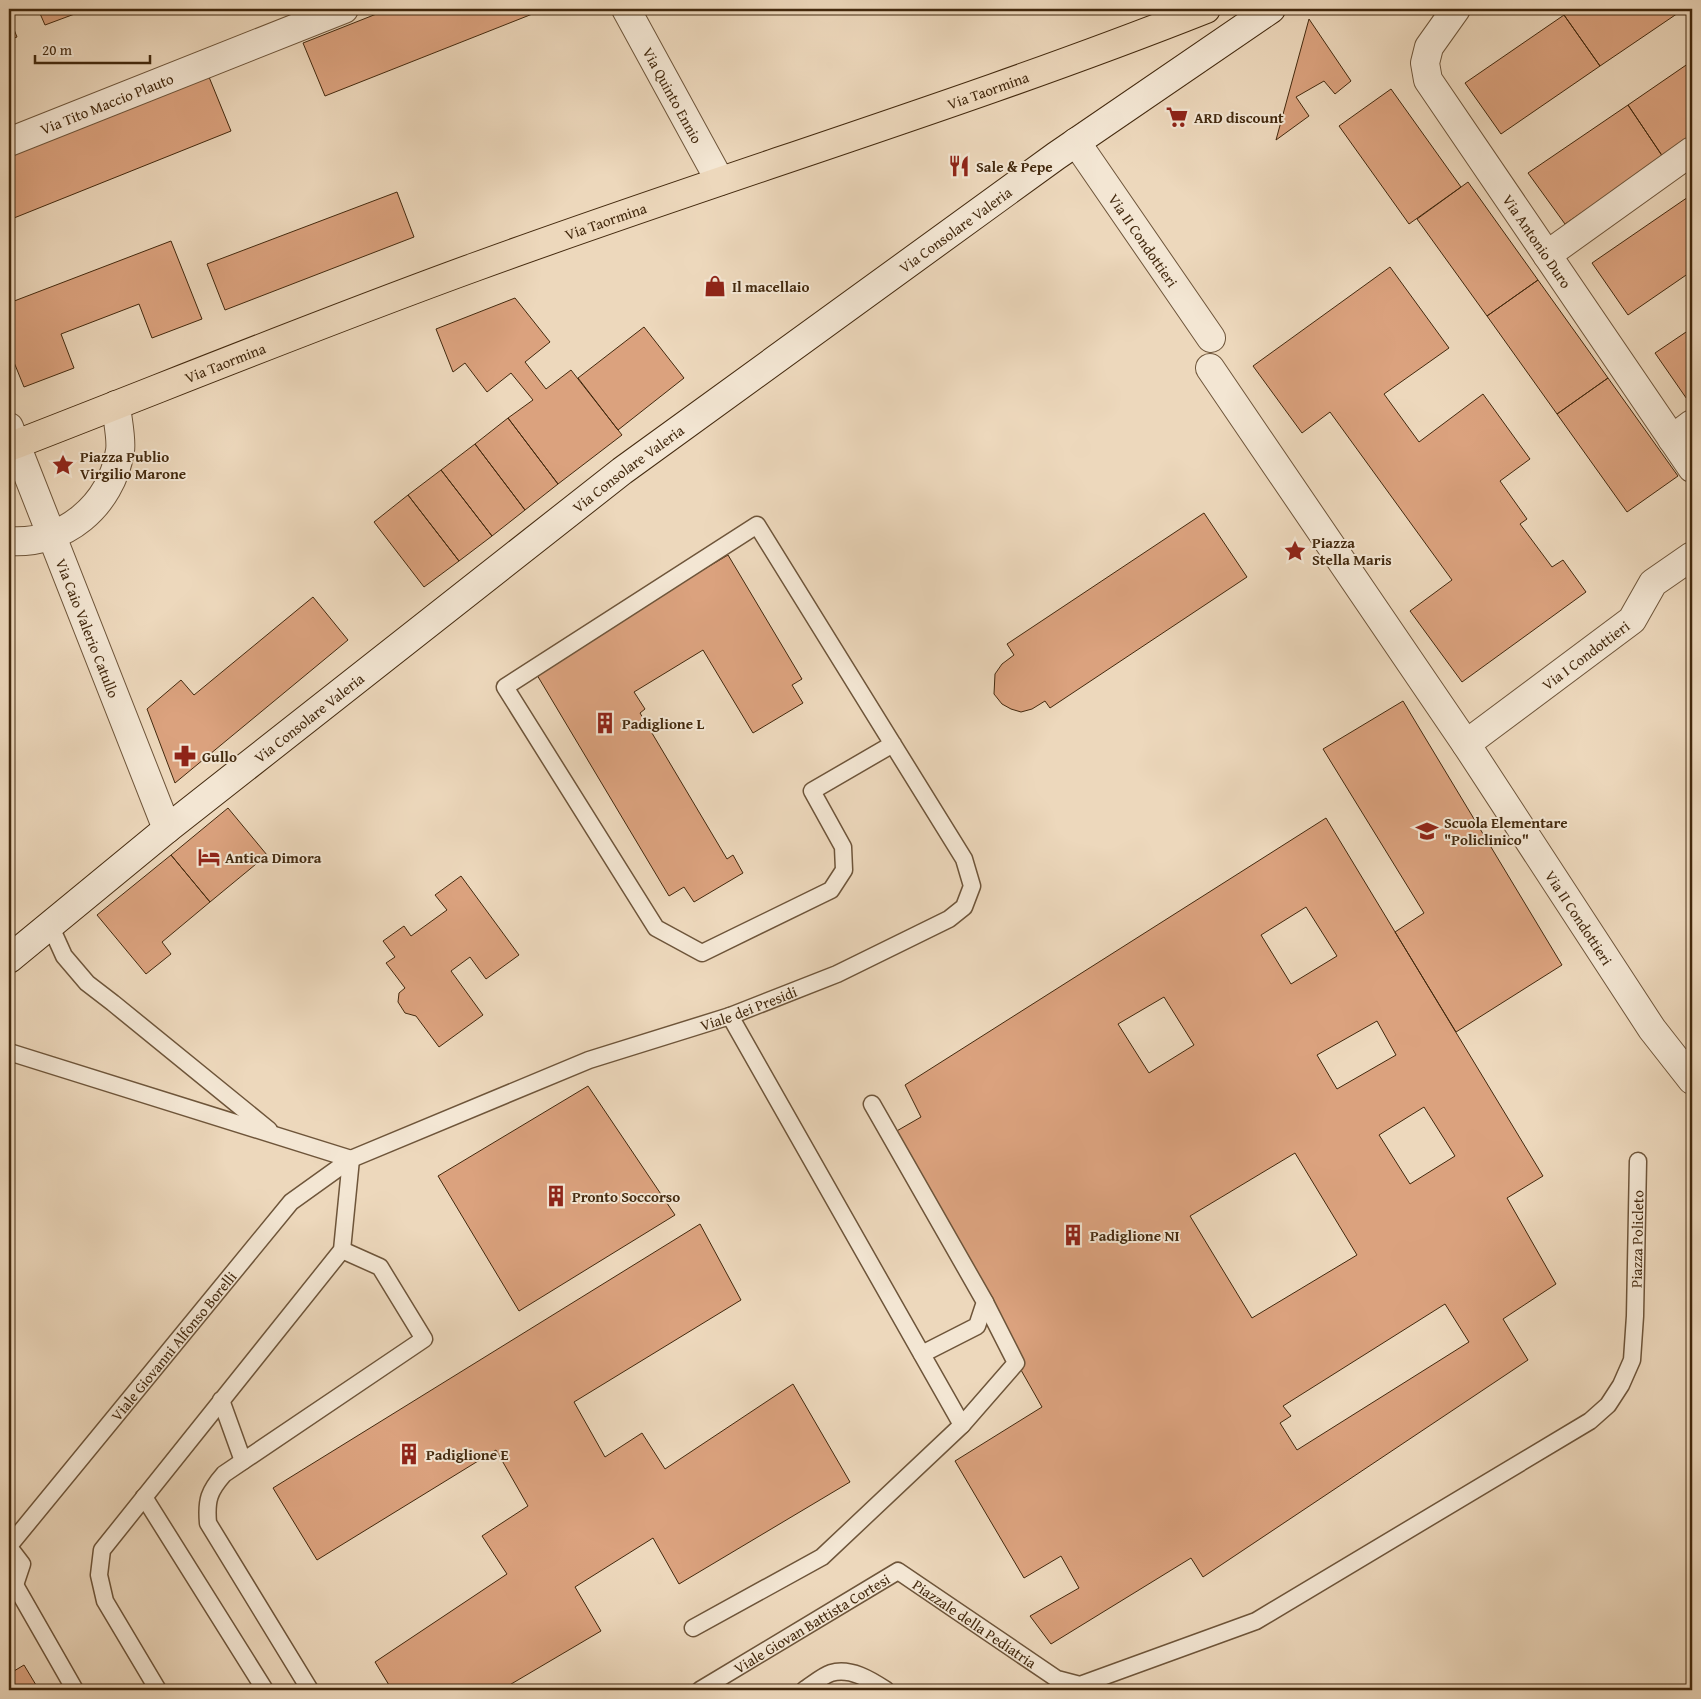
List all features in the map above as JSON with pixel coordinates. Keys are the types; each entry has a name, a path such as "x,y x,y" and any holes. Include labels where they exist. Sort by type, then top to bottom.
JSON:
{"main road":[{"name":"Via Taormina","path":"11,440 116,405 475,267 720,181 1010,83 1166,16 1206,9"}],"street":[{"name":"Via Tito Maccio Plauto","path":"9,142 344,9"},
{"name":"Via Quinto Ennio","path":"626,9 720,181"},
{"name":"Via Consolare Valeria","path":"9,959 167,829 622,471 1076,142 1271,9"},
{"name":"Via Antonio Duro","path":"1456,9 1429,47 1425,63 1428,80 1547,255 1682,431 1692,468"},
{"name":"Via II Condottieri","path":"1076,142 1212,338"},
{"path":"1547,255 1692,151"},
{"name":"Via II Condottieri","path":"1210,368 1466,744 1652,1029 1692,1080"},
{"path":"9,541 24,542 52,536 79,522 97,505 113,480 121,450 116,405"},
{"name":"Via Caio Valerio Catullo","path":"11,440 52,536 167,829"},
{"name":"Via I Condottieri","path":"1466,744 1632,620 1653,583 1692,556"}],"lane":[{"name":"Viale dei Presidi","path":"351,1159 589,1060 730,1016 837,974 949,919 964,907 972,886 964,859 893,744 757,525 505,687 656,928 702,953 831,890 844,870 843,847 812,791 893,744"},
{"path":"50,925 64,956 87,983 277,1136"},
{"path":"730,1016 962,1424"},
{"path":"9,1052 351,1159 342,1250 102,1550 99,1576 105,1601 158,1690"},
{"path":"693,1628 822,1557 962,1424 1016,1363 985,1302 872,1104"},
{"name":"Viale Giovanni Alfonso Borelli","path":"9,1546 291,1202 351,1159"},
{"name":"Piazza Policleto","path":"1080,1685 1256,1621 1590,1421 1608,1405 1621,1385 1632,1360 1635,1316 1638,1161"},
{"path":"310,1690 208,1523 206,1505 212,1487 224,1474 424,1339 380,1267 342,1250"},
{"path":"922,1354 977,1326 985,1302"},
{"path":"221,1400 243,1461"},
{"path":"144,1497 265,1690"},
{"path":"9,1546 22,1564 12,1586 75,1690"},
{"name":"Piazzale della Pediatria","path":"898,1571 1057,1679 1080,1685"},
{"name":"Viale Giovan Battista Cortesi","path":"700,1690 898,1571"},
{"path":"804,1690 831,1673 852,1672 886,1690"}],"building":[{"path":"38,9 88,9 45,25"},
{"path":"389,9 545,9 325,96 303,43"},
{"path":"1573,9 1684,9 1600,66 1564,15"},
{"path":"1564,15 1600,66 1501,134 1465,83"},
{"path":"9,17 17,37 9,40"},
{"path":"1309,19 1351,81 1335,94 1324,81 1296,97 1309,116 1276,140"},
{"path":"1692,61 1692,137 1663,157 1628,105"},
{"path":"209,77 231,131 9,220 9,157"},
{"path":"1391,89 1461,187 1409,224 1339,126"},
{"path":"1628,105 1663,157 1565,224 1528,173"},
{"path":"1468,182 1538,280 1487,316 1417,219"},
{"path":"397,192 414,237 225,310 207,264"},
{"path":"1691,195 1692,271 1628,315 1592,263"},
{"path":"171,241 202,319 152,338 139,304 61,334 74,368 24,387 9,350 9,303"},
{"path":"1390,267 1449,348 1384,394 1419,442 1483,394 1530,459 1500,481 1527,519 1520,524 1552,567 1563,560 1586,592 1462,682 1410,611 1452,580 1330,412 1302,433 1253,366"},
{"path":"1538,280 1608,378 1557,414 1487,316"},
{"path":"515,298 550,342 525,362 546,389 571,370 622,435 558,484 508,418 533,400 511,373 487,392 465,363 453,372 436,329"},
{"path":"644,327 684,378 618,430 578,378"},
{"path":"1692,328 1692,404 1691,405 1655,353"},
{"path":"1608,378 1678,476 1627,512 1557,414"},
{"path":"508,418 558,484 525,510 475,444"},
{"path":"475,444 525,510 492,536 441,470"},
{"path":"441,470 492,536 459,561 408,495"},
{"path":"408,495 459,561 424,587 374,522"},
{"path":"1204,513 1247,577 1050,708 1045,701 1032,709 1021,712 1002,704 994,694 995,674 1002,664 1014,655 1007,644"},
{"name":"Padiglione L","path":"728,555 802,679 792,685 803,703 753,733 703,650 634,692 645,709 640,713 727,859 733,855 743,873 694,902 684,887 669,896 534,670"},
{"path":"313,597 348,640 175,783 147,709 181,680 194,695"},
{"name":"Scuola Elementare \"Policlinico\"","path":"1403,701 1562,965 1456,1032 1395,932 1424,913 1323,749"},
{"path":"228,808 267,855 210,902 171,855"},
{"name":"Padiglione NI","path":"1326,818 1543,1176 1507,1198 1556,1284 1503,1319 1528,1360 1203,1577 1191,1558 1051,1644 1030,1616 1079,1588 1061,1556 1024,1578 955,1461 1042,1407 888,1136 921,1117 905,1085","holes":["1306,907 1337,956 1291,984 1261,935","1164,997 1194,1045 1149,1073 1118,1024","1377,1021 1396,1055 1337,1089 1317,1055","1424,1107 1455,1156 1410,1184 1379,1135","1295,1153 1357,1255 1252,1318 1190,1216","1445,1304 1469,1342 1297,1450 1280,1423 1291,1416 1283,1406"]},
{"path":"171,855 210,902 162,942 171,954 146,974 97,915"},
{"path":"461,876 519,955 486,979 470,957 451,971 483,1015 439,1047 416,1016 405,1013 398,1002 399,993 405,988 386,963 395,957 383,941 404,926 411,936 447,910 435,895"},
{"name":"Pronto Soccorso","path":"588,1086 675,1215 519,1311 438,1176"},
{"name":"Padiglione E","path":"700,1224 741,1300 574,1402 605,1457 642,1433 665,1469 793,1384 850,1482 679,1584 653,1538 575,1587 601,1631 501,1690 392,1690 375,1662 507,1574 482,1536 528,1506 496,1450 317,1560 273,1488"},
{"path":"24,1665 39,1690 9,1690 9,1674"}],"place":[{"name":"ARD discount","path":"1177,117"},
{"name":"Sale & Pepe","path":"959,166"},
{"name":"Il macellaio","path":"715,286"},
{"name":"Piazza Publio Virgilio Marone","path":"63,465"},
{"name":"Piazza Stella Maris","path":"1295,551"},
{"name":"Padiglione L","path":"605,723"},
{"name":"Gullo","path":"185,756"},
{"name":"Scuola Elementare \"Policlinico\"","path":"1427,831"},
{"name":"Antica Dimora","path":"209,857"},
{"name":"Pronto Soccorso","path":"556,1196"},
{"name":"Padiglione NI","path":"1073,1235"},
{"name":"Padiglione E","path":"409,1454"}]}
